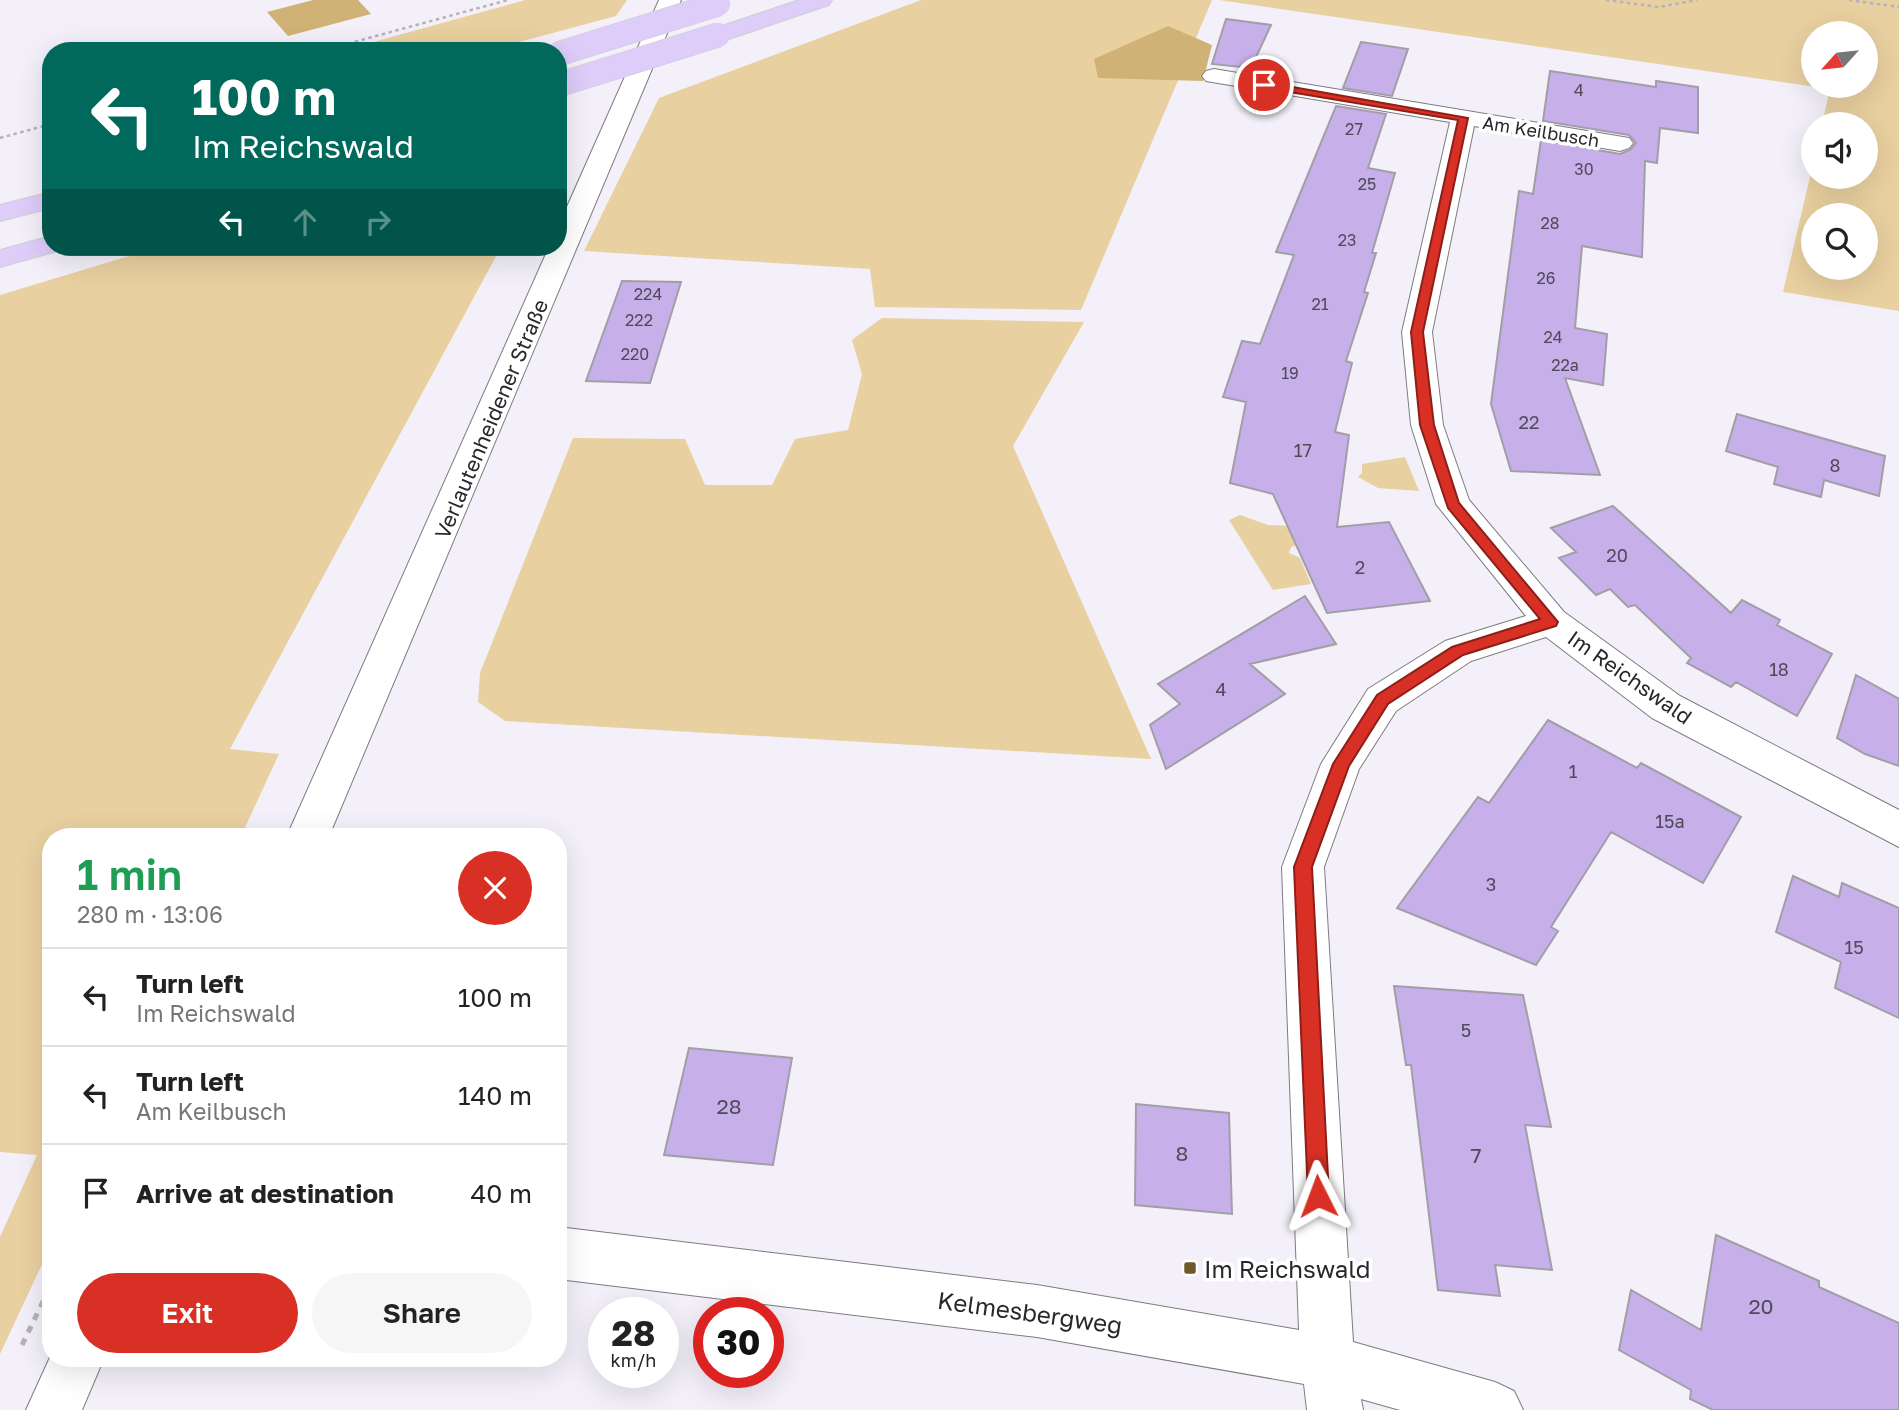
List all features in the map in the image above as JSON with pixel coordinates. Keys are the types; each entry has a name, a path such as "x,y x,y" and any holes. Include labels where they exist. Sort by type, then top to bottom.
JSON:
{"highway":[{"path":"567,82 821,0"},
{"path":"567,51 724,2"},
{"path":"0,213 42,202"},
{"path":"0,259 42,247"}],"street":[{"name":"Verlautenheidener Straße","path":"567,238 670,0"},
{"name":"Am Keilbusch","path":"1214,76 1620,143"},
{"name":"Im Reichswald","path":"1463,118 1417,332 1427,425 1452,504 1551,622 1666,707 1899,830"},
{"name":"Verlautenheidener Straße","path":"311,828 559,256"},
{"path":"1331,1386 1303,867 1341,764 1382,700 1458,651 1551,622"},
{"name":"Kelmesbergweg","path":"567,1254 1037,1311 1331,1386 1495,1410"},
{"path":"54,1410 73,1367"}],"path":[{"path":"354,42 508,0"},
{"path":"1606,0 1659,7 1697,0"},
{"path":"1849,0 1899,7"},
{"path":"0,138 42,126"},
{"path":"17,1356 42,1305"}],"shaded area":[{"path":"313,0 358,0 371,14 288,36 267,12"},
{"path":"525,0 627,0 616,16 519,42 373,42"},
{"path":"921,0 1212,0 1081,310 875,307 870,269 584,251 659,98"},
{"path":"1219,0 1899,0 1899,311 1783,292 1801,215 1801,280 1878,280 1878,203 1804,203 1807,189 1878,189 1878,112 1825,112 1828,98 1878,98 1878,21 1801,21 1801,85"},
{"path":"1168,26 1212,45 1203,81 1098,78 1094,59"},
{"path":"129,256 496,256 230,749 279,754 245,828 42,828 42,1264 0,1354 0,1237 37,1155 0,1152 0,295"},
{"path":"882,318 1084,322 1013,446 1151,759 505,721 478,702 480,673 573,438 685,439 705,485 772,485 795,439 848,430 862,374 852,340"},
{"path":"1405,457 1419,491 1378,488 1358,477 1362,473 1362,464"},
{"path":"1240,515 1268,525 1291,526 1297,545 1291,547 1289,553 1300,558 1311,584 1273,590 1229,520"}],"building":[{"path":"1226,19 1271,25 1251,68 1212,64"},
{"path":"1361,42 1408,49 1392,96 1343,88"},
{"path":"1550,71 1656,87 1656,81 1698,87 1698,133 1660,128 1657,163 1645,161 1642,257 1582,246 1575,328 1607,334 1603,385 1565,378 1600,475 1511,471 1491,404 1519,191 1533,194 1541,140 1620,154 1630,150 1636,143 1629,135 1543,121"},
{"path":"1336,106 1386,114 1368,168 1395,173 1372,253 1376,253 1364,292 1368,293 1346,361 1352,363 1335,432 1349,435 1337,527 1389,522 1430,601 1327,613 1273,494 1230,483 1246,402 1223,397 1242,341 1260,344 1294,255 1276,252"},
{"path":"622,281 681,282 650,383 586,381"},
{"path":"1737,414 1885,456 1879,496 1824,480 1821,497 1774,484 1778,467 1726,451"},
{"path":"1613,506 1731,613 1742,600 1780,620 1777,625 1832,654 1797,716 1736,682 1731,687 1687,663 1691,658 1635,605 1628,607 1610,589 1596,595 1559,558 1576,552 1551,528"},
{"path":"1305,596 1336,644 1250,664 1285,694 1166,769 1150,725 1180,704 1158,684"},
{"path":"1856,675 1899,699 1899,766 1865,754 1837,738"},
{"path":"1548,720 1637,768 1641,763 1741,817 1703,883 1611,832 1551,927 1558,931 1536,965 1397,908 1478,797 1489,803"},
{"path":"1793,876 1839,897 1842,883 1899,908 1899,1018 1835,988 1841,962 1776,932"},
{"path":"1394,986 1523,995 1551,1127 1525,1125 1552,1270 1495,1265 1500,1296 1438,1290 1411,1065 1406,1065"},
{"path":"689,1048 792,1058 773,1165 664,1155"},
{"path":"1136,1104 1229,1113 1232,1214 1135,1205"},
{"path":"1716,1235 1819,1281 1819,1287 1899,1323 1899,1410 1713,1410 1690,1399 1691,1390 1619,1350 1631,1290 1701,1330"}],"place":[{"name":"Im Reichswald","path":"1190,1268"}],"route":[{"path":"1264,85 1463,118 1417,332 1427,425 1452,504 1551,622 1458,651 1382,700 1341,764 1303,867 1318,1196"}]}
